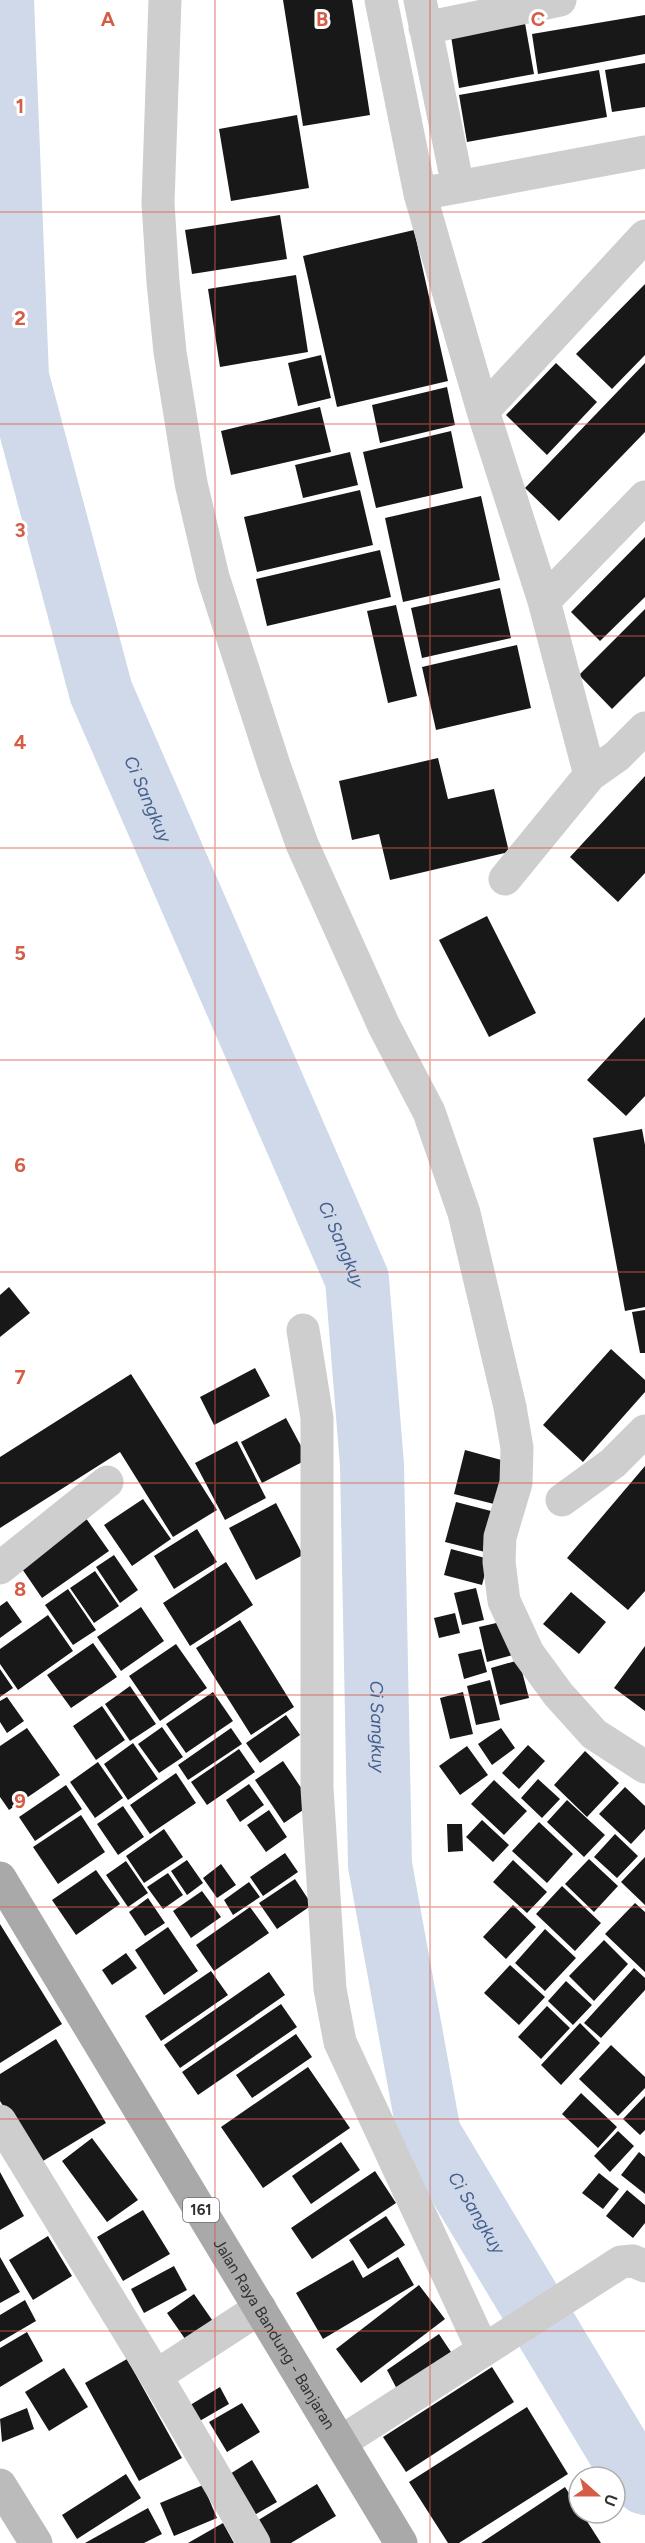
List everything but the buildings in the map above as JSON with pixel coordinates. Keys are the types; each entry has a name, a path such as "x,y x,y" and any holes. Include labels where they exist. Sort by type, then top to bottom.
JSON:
{"main road":[{"name":"Jalan Raya Bandung - Banjaran","path":"0,1878 341,2442 394,2541"},
{"path":"0,2485 36,2543"}],"street":[{"path":"165,0 158,203 163,282 170,352 191,483 213,577 302,844 384,1026 429,1112 464,1213 518,1448 516,1483 500,1537 499,1562 504,1601 528,1653 558,1694 594,1734 645,1767"},
{"path":"381,0 420,194 483,411 544,601 590,775"},
{"path":"458,187 422,14 560,0"},
{"path":"420,194 645,152"},
{"path":"483,411 645,236"},
{"path":"544,601 645,497"},
{"path":"505,879 590,775 617,756 645,728"},
{"path":"303,1330 317,1418 317,1788 330,1989 340,2042 486,2348"},
{"path":"562,1500 613,1463 645,1431"},
{"path":"0,1568 107,1482"},
{"path":"0,2121 156,2376 254,2543"},
{"path":"341,2442 486,2348 633,2264"},
{"path":"156,2376 260,2308"}],"waterway":[{"name":"Ci Sangkuy","path":"2,0 17,377 101,692 357,1279 372,1465 380,1865 429,2134 620,2452 645,2483"}]}
